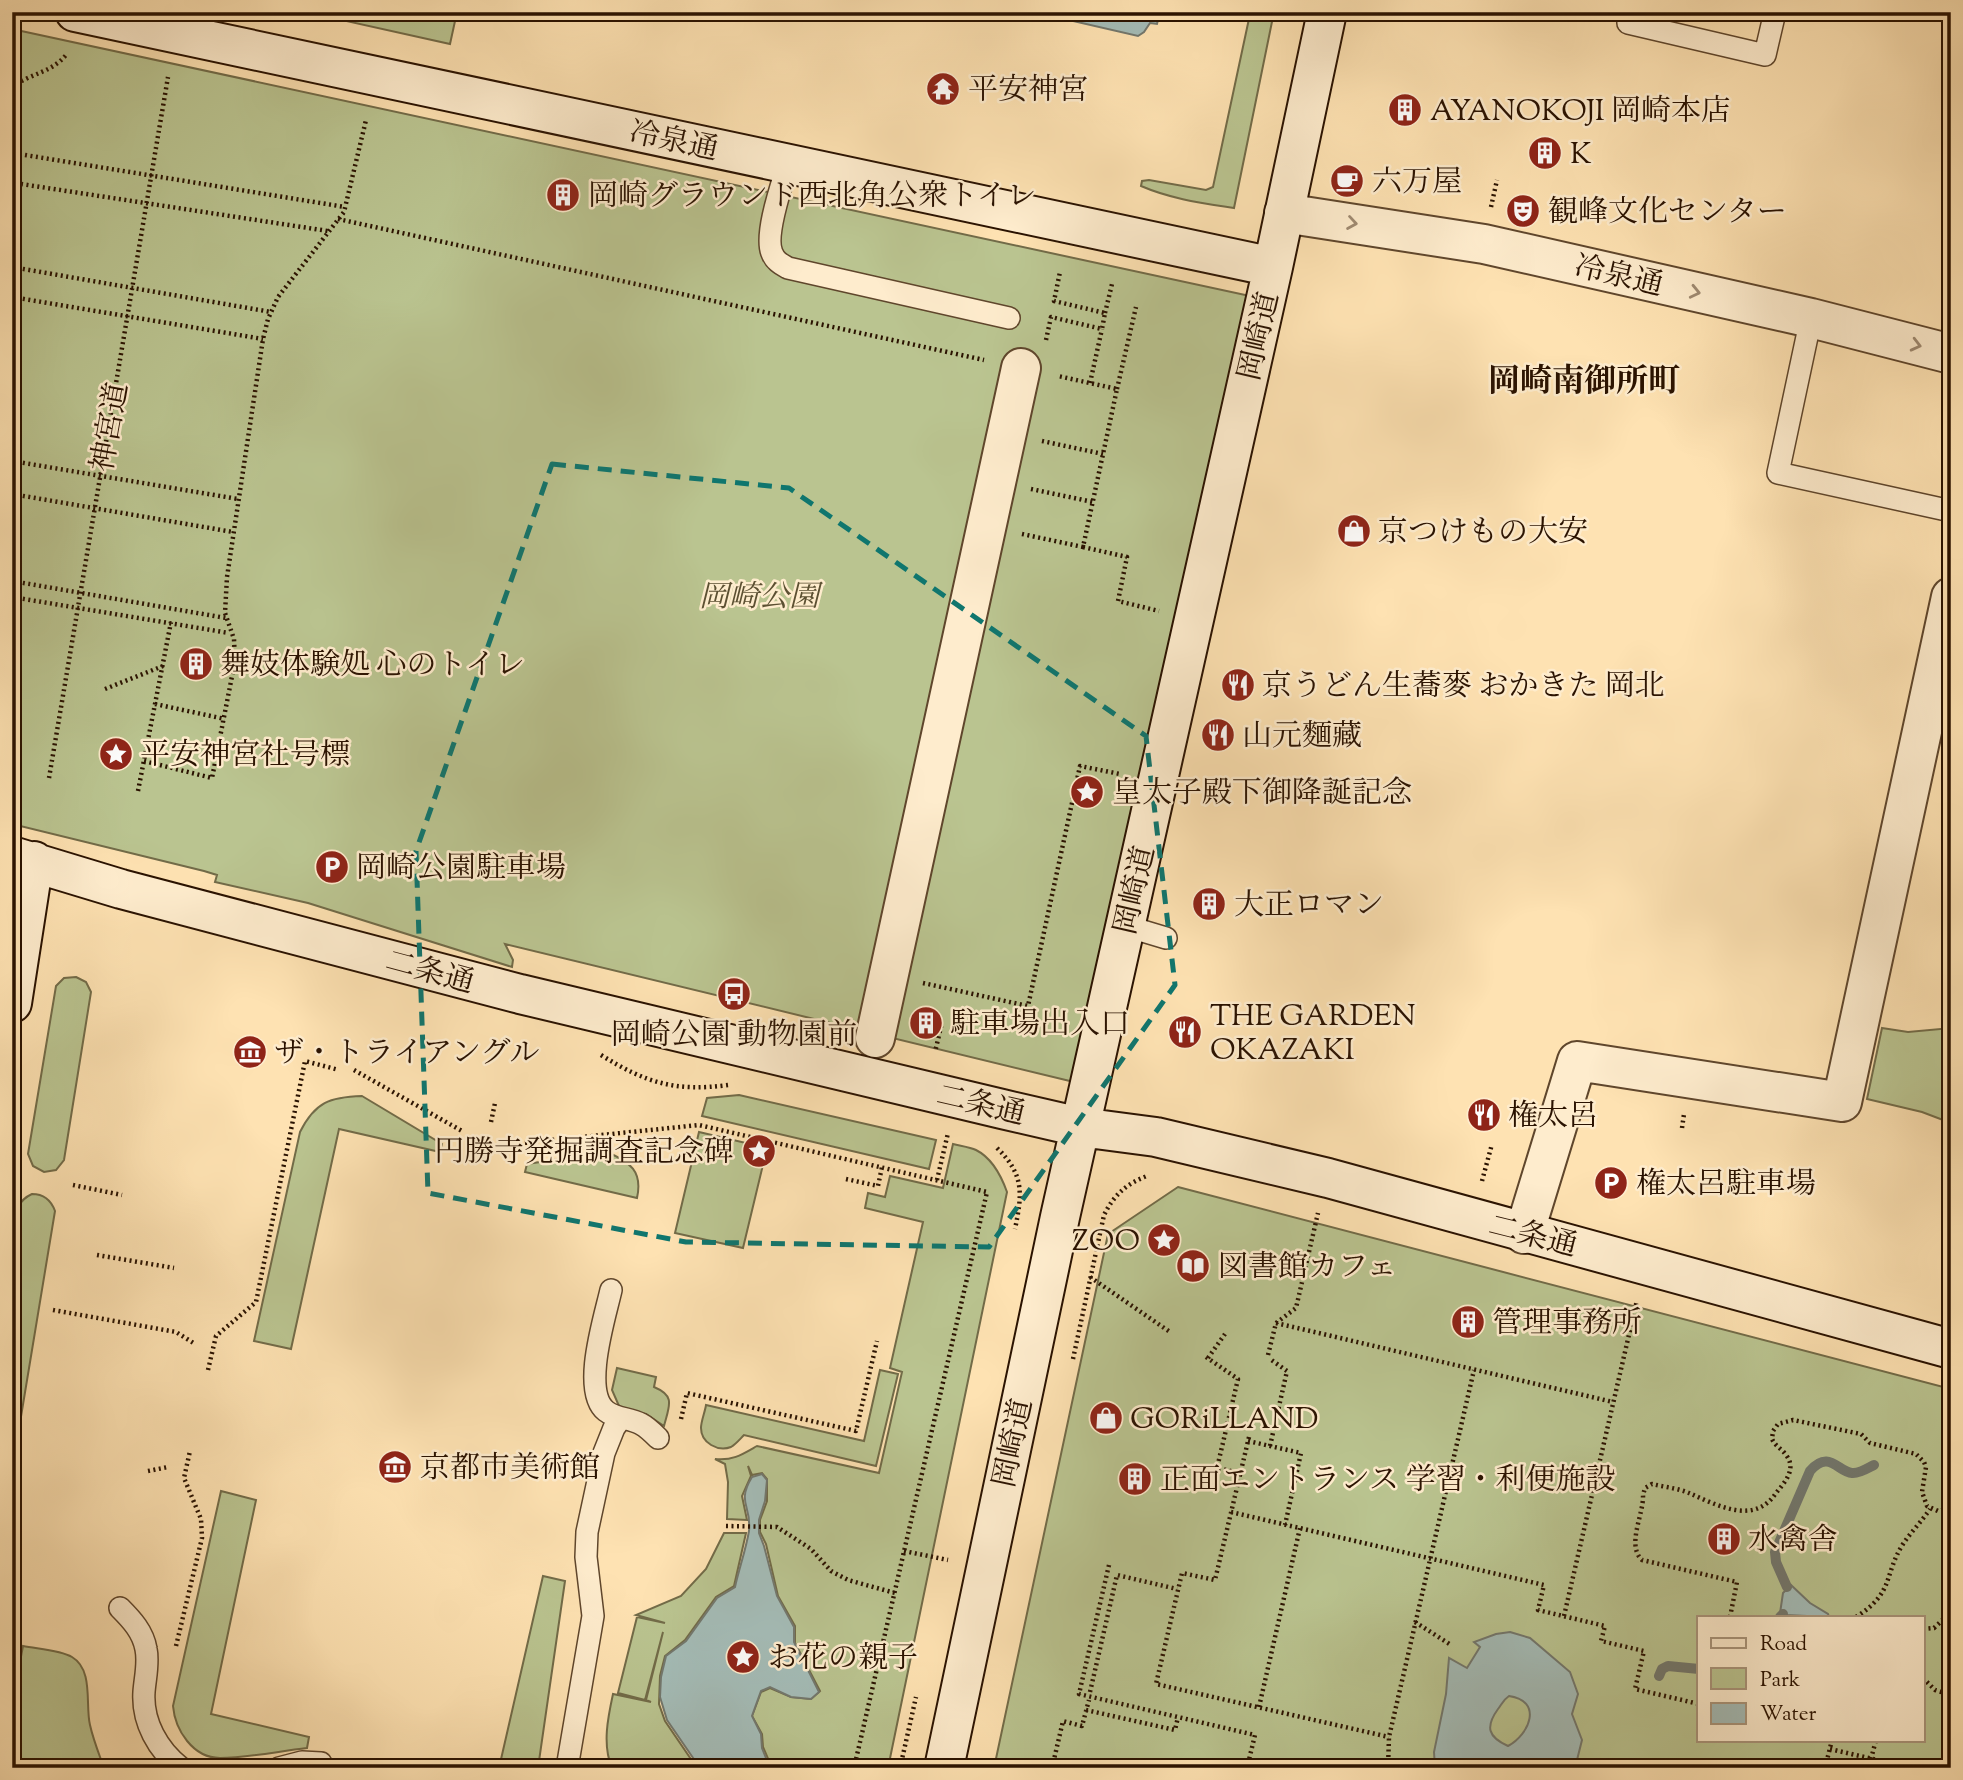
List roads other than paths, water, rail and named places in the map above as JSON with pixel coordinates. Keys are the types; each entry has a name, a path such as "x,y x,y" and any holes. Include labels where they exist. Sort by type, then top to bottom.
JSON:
{"street":[{"name":"冷泉通","path":"75,12 1273,267"},
{"name":"岡崎道","path":"944,1768 1080,1127 1273,267 1327,12"},
{"name":"冷泉通","path":"1284,214 1483,244 1811,318 1951,354"},
{"path":"875,1038 1007,433 1030,370"},
{"path":"1524,1234 1577,1061 1842,1102 1951,597"},
{"path":"12,1003 23,858"},
{"name":"二条通","path":"23,858 121,889 520,994 1080,1127 1169,1140 1328,1178 1524,1234 1951,1349"}],"lane":[{"path":"1630,12 1628,23 1765,55 1776,12"},
{"path":"788,164 771,237 771,251 778,262 788,268 1009,318"},
{"path":"1811,318 1778,472 1951,511"},
{"path":"1126,926 1166,938"},
{"path":"611,1290 595,1369 595,1389 601,1406 609,1414 641,1424 658,1438"},
{"path":"567,1768 593,1616 586,1556 587,1532 604,1453 614,1427 621,1418"},
{"path":"120,1608 142,1634 147,1650 144,1696 146,1718 162,1749 181,1768"},
{"path":"279,1768 302,1762 321,1763"}],"water":[{"path":"1061,12 1160,12 1157,24 1150,23 1138,36 1060,18"},
{"path":"762,1474 767,1480 759,1533 777,1596 794,1627 794,1642 819,1692 811,1699 791,1697 770,1687 761,1691 752,1716 761,1734 762,1748 770,1768 700,1768 667,1720 660,1697 661,1677 666,1656 686,1641 717,1598 735,1587 749,1531 745,1493 752,1477"},
{"path":"1791,1585 1829,1616 1780,1613 1783,1593"},
{"path":"1510,1632 1530,1638 1570,1672 1578,1694 1572,1714 1582,1740 1575,1768 1435,1768 1434,1752 1446,1694 1449,1658 1467,1668 1480,1647 1474,1642","holes":["1509,1696 1520,1699 1529,1711 1527,1726 1516,1741 1508,1746 1493,1735 1491,1721"]}],"waterway":[{"path":"1787,1587 1776,1562 1775,1552 1810,1471 1823,1462 1833,1463 1852,1473 1874,1465"},
{"path":"1659,1676 1662,1669 1668,1666 1697,1669"}],"place":[{"name":"平安神宮","path":"943,89"},
{"name":"AYANOKOJI 岡崎本店","path":"1405,110"},
{"name":"K","path":"1545,153"},
{"name":"六万屋","path":"1347,181"},
{"name":"岡崎グラウンド西北角公衆トイレ","path":"563,195"},
{"name":"観峰文化センター","path":"1523,211"},
{"name":"京つけもの大安","path":"1354,531"},
{"name":"舞妓体験処 心のトイレ","path":"196,664"},
{"name":"京うどん生蕎麥 おかきた 岡北","path":"1238,685"},
{"name":"山元麵藏","path":"1218,735"},
{"name":"平安神宮社号標","path":"116,754"},
{"name":"皇太子殿下御降誕記念","path":"1087,792"},
{"name":"岡崎公園駐車場","path":"332,867"},
{"name":"大正ロマン","path":"1209,904"},
{"name":"岡崎公園 動物園前","path":"734,994"},
{"name":"駐車場出入口","path":"926,1023"},
{"name":"THE GARDEN OKAZAKI","path":"1185,1032"},
{"name":"ザ・トライアングル","path":"250,1052"},
{"name":"権太呂","path":"1484,1115"},
{"name":"円勝寺発掘調査記念碑","path":"759,1151"},
{"name":"権太呂駐車場","path":"1611,1183"},
{"name":"ZOO","path":"1164,1240"},
{"name":"図書館カフェ","path":"1193,1266"},
{"name":"管理事務所","path":"1468,1322"},
{"name":"GORiLLAND","path":"1106,1418"},
{"name":"京都市美術館","path":"395,1467"},
{"name":"正面エントランス 学習・利便施設","path":"1135,1479"},
{"name":"水禽舎","path":"1724,1539"},
{"name":"お花の親子","path":"743,1657"}],"district":[{"name":"岡崎南御所町","path":"1584,380"}],"park label":[{"name":"岡崎公園","path":"759,596"}]}
